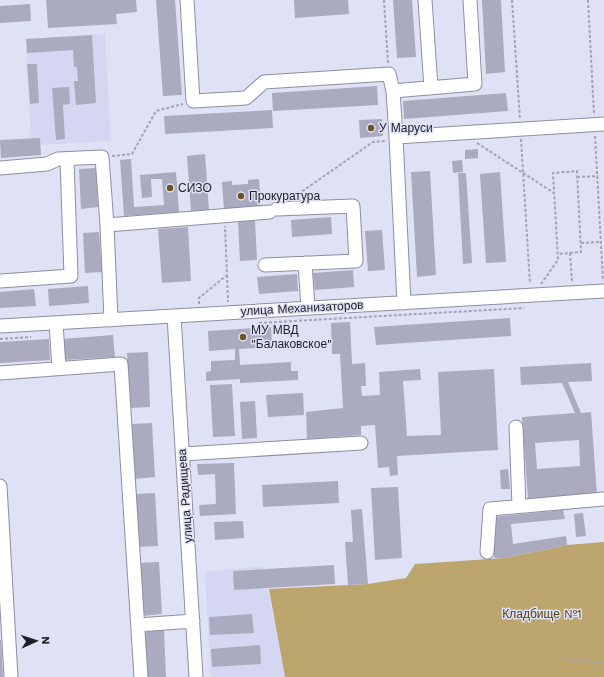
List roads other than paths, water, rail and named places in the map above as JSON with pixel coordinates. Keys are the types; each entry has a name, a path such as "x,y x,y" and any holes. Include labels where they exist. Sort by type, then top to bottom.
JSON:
{"street":[{"path":"187,0 193,101 246,98 264,82 389,74 393,91 404,302"},
{"path":"425,0 431,88"},
{"path":"393,91 475,84 470,0"},
{"path":"396,139 599,124"},
{"path":"0,168 47,164 58,159 102,157 107,225 111,320"},
{"path":"0,281 71,276 67,159"},
{"path":"107,225 274,210 353,206 356,261 265,265"},
{"path":"305,263 308,308"},
{"name":"улица Механизаторов","path":"0,326 404,302 535,291 604,291"},
{"name":"улица Радищева","path":"174,316 196,677"},
{"path":"56,323 59,368"},
{"path":"0,373 121,364 141,677"},
{"path":"516,428 519,506"},
{"path":"182,454 361,443"},
{"path":"0,486 4,630 11,677"},
{"path":"487,552 490,509 604,499"},
{"path":"138,625 193,621"}],"place":[{"name":"У Маруси","path":"371,128"},
{"name":"СИЗО","path":"170,188"},
{"name":"Прокуратура","path":"241,196"},
{"name":"МУ МВД \"Балаковское\"","path":"243,337"}],"park label":[{"name":"Кладбище №1","path":"542,614"}]}
